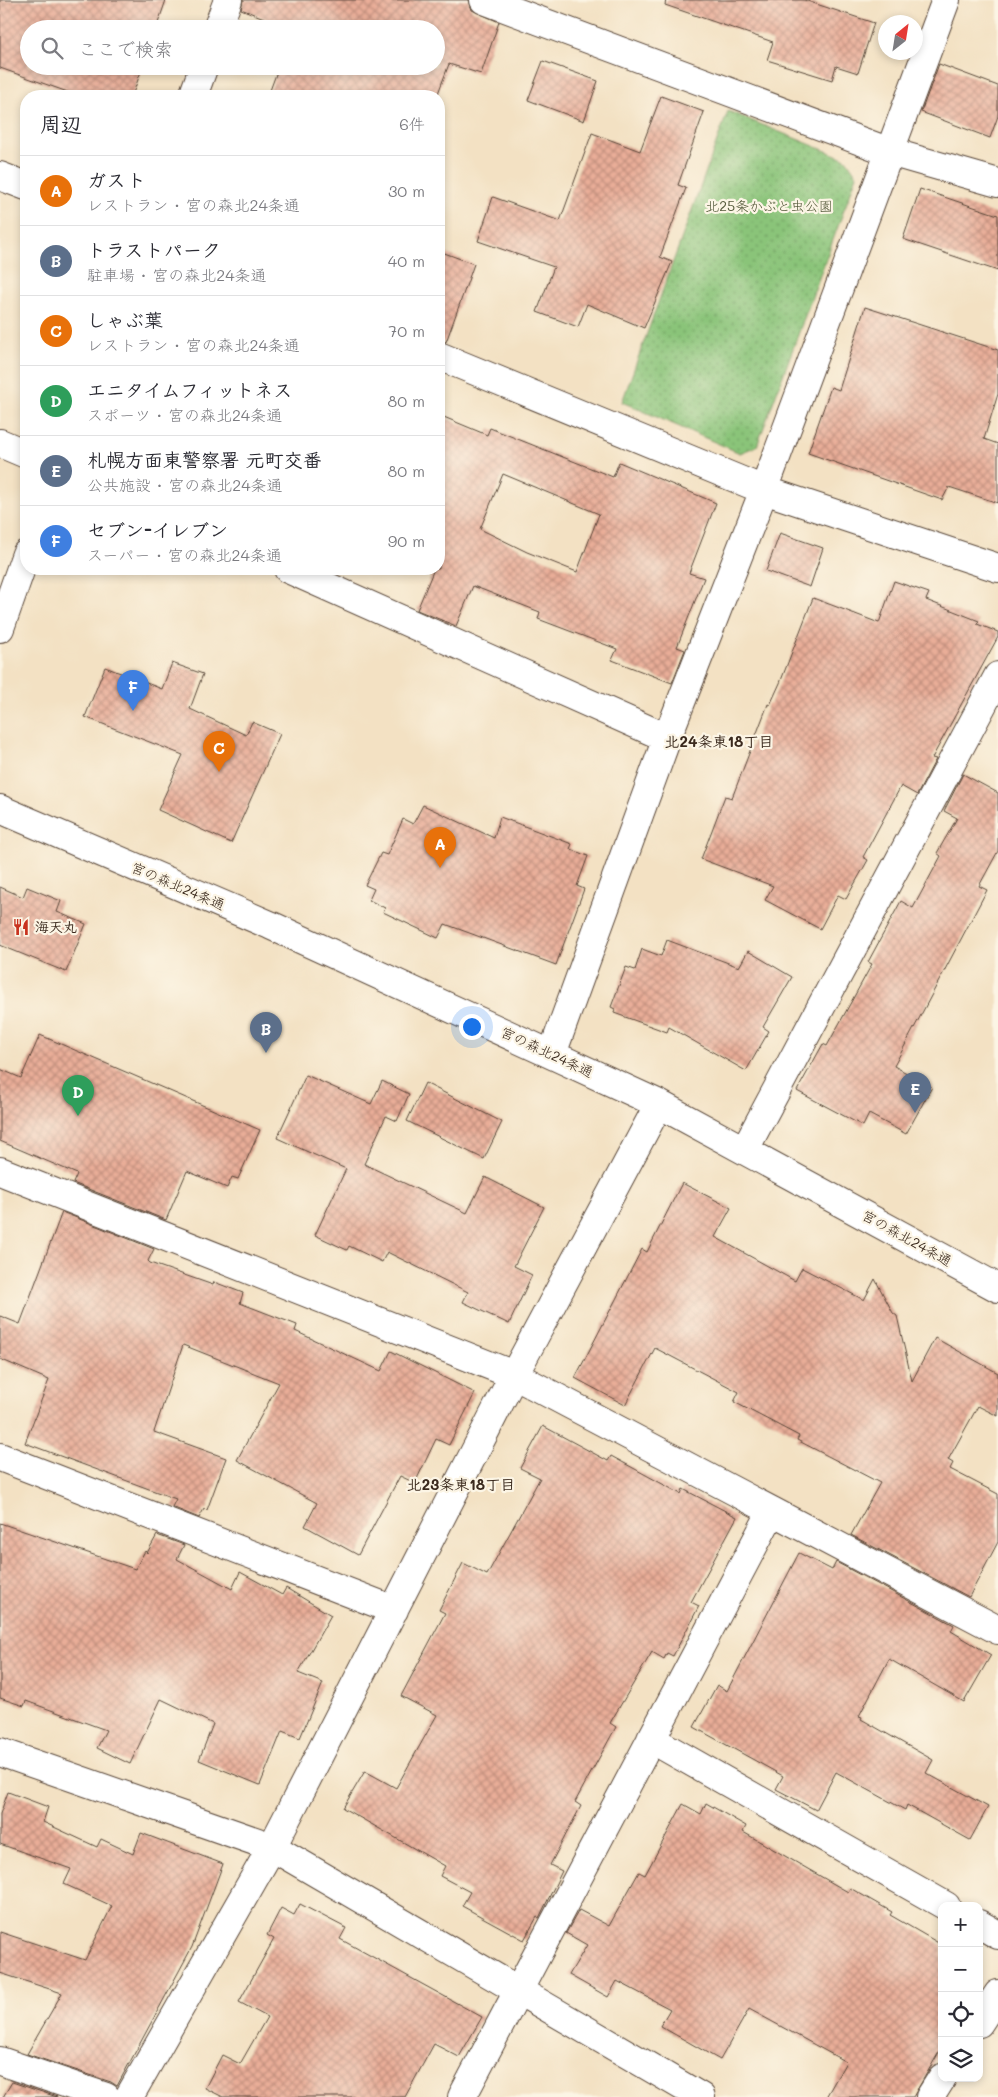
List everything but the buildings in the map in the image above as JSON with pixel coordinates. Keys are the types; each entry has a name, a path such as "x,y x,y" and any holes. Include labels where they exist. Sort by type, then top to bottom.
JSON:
{"street":[{"path":"221,20 228,0"},
{"path":"484,0 890,152 998,183"},
{"path":"552,1054 667,738 764,490 946,0"},
{"path":"195,90 201,75"},
{"path":"0,176 20,184"},
{"path":"445,358 764,490 998,568"},
{"path":"0,443 20,451"},
{"path":"0,628 20,571"},
{"path":"301,575 667,738"},
{"path":"745,1149 998,676"},
{"name":"宮の森北24条通","path":"0,809 270,925 659,1104 998,1288"},
{"path":"129,2097 272,1846 514,1375 659,1104"},
{"path":"0,1171 514,1375 998,1630"},
{"path":"0,1457 394,1610"},
{"path":"462,2097 772,1511"},
{"path":"651,1739 939,1902"},
{"path":"0,1752 272,1846 701,2097"},
{"path":"983,1926 998,1935"},
{"path":"983,2017 998,1994"},
{"path":"0,2061 106,2097"},
{"path":"930,2097 939,2082"}],"green space":[{"name":"北25条かぶと虫公園","path":"728,111 846,159 857,175 757,446 740,453 622,402"}],"place":[{"name":"セブン-イレブン","path":"133,711"},
{"name":"しゃぶ葉","path":"219,772"},
{"name":"ガスト","path":"440,868"},
{"name":"海天丸","path":"21,927"},
{"name":"トラストパーク","path":"266,1053"},
{"name":"札幌方面東警察署 元町交番","path":"915,1113"},
{"name":"エニタイムフィットネス","path":"78,1116"}],"district":[{"name":"北24条東18丁目","path":"719,742"},
{"name":"北23条東18丁目","path":"461,1485"}]}
